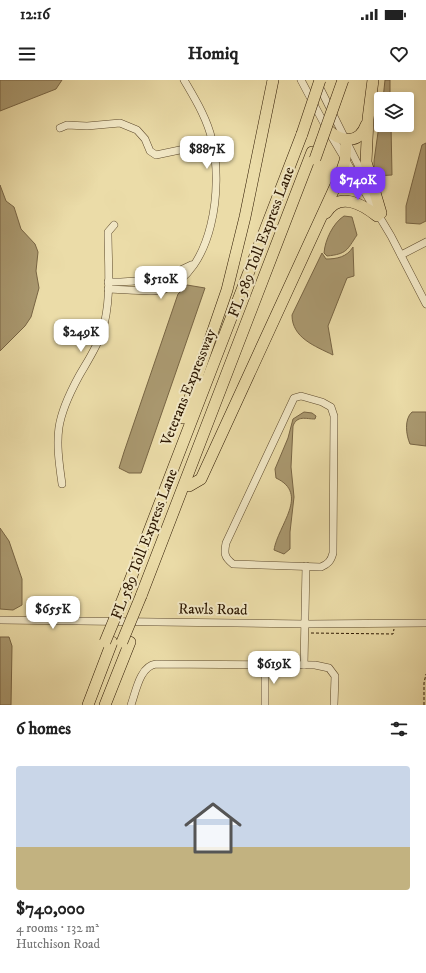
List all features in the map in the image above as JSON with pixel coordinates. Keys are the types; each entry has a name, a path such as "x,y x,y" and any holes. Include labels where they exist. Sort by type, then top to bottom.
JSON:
{"highway":[{"path":"160,501 160,484 200,371 226,290 243,225 274,80"},
{"name":"Veterans Expressway","path":"106,705 117,642 135,596 160,501 202,389 213,366 302,134 320,80"},
{"name":"FL 589 Toll Express Lane","path":"135,596 314,156 335,80"},
{"name":"Veterans Expressway","path":"81,705 117,642 135,596 189,486 343,80"},
{"path":"373,80 368,119 366,162 379,214"},
{"path":"327,129 333,135 346,140 352,140 361,135 368,119"},
{"path":"189,486 201,479 313,236 345,161 346,140"},
{"path":"313,236 330,206 342,200 358,204 379,214"},
{"name":"FL 589 Toll Express Lane","path":"135,596 210,386 213,366"},
{"path":"88,705 117,642"},
{"name":"FL 589 Toll Express Lane","path":"98,705 117,642"}],"street":[{"path":"108,285 161,291 181,280 195,264 206,244 215,199 217,178 213,143 204,115 184,80"},
{"path":"301,80 345,161 379,214"},
{"path":"316,80 346,140 379,214 426,304"},
{"path":"60,128 67,125 88,126 120,123 137,130 145,139 150,151 156,155 213,143"},
{"path":"62,484 57,444 59,423 65,404 102,332 108,285 108,232 114,225"},
{"path":"401,256 426,242"},
{"path":"108,285 148,281 195,264"},
{"path":"169,274 174,284"},
{"path":"148,281 149,290"},
{"path":"301,396 312,398 331,407 334,416 332,560 327,565 321,567 306,566 233,564 227,559 224,552 226,542 294,398 301,396"},
{"path":"304,665 306,633 306,566"},
{"name":"Rawls Road","path":"0,620 306,624 426,623"},
{"path":"131,705 144,671 149,665 315,665 332,670 335,676 334,705"},
{"path":"264,705 265,665"}],"path":[{"path":"306,633 393,634 394,628 396,627"},
{"path":"424,705 424,683 426,674"}],"shaded area":[{"path":"0,80 62,80 56,89 0,111"},
{"path":"385,80 390,80 390,92 384,92"},
{"path":"378,132 391,132 392,175 374,176 374,161"},
{"path":"426,143 426,221 420,224 406,223 406,206 422,145"},
{"path":"0,185 6,201 14,207 21,229 35,244 38,252 36,271 39,288 31,317 25,326 0,351"},
{"path":"344,216 352,217 357,235 346,250 339,254 327,256 324,253 328,237 336,223"},
{"path":"353,247 354,276 347,278 328,326 333,355 312,344 300,335 293,323 292,315 322,253 326,259 334,259 345,255"},
{"path":"187,285 205,288 141,473 129,473 119,468 178,294"},
{"path":"304,412 312,413 316,416 315,419 299,419 293,426 291,467 294,497 290,532 290,549 284,554 274,550 289,511 291,492 286,485 276,478 275,469 288,438 293,419"},
{"path":"412,412 426,412 426,446 410,444 406,427 409,415"},
{"path":"0,528 9,541 22,579 22,605 13,610 0,609"},
{"path":"0,637 9,637 12,646 11,705 0,705"}]}
